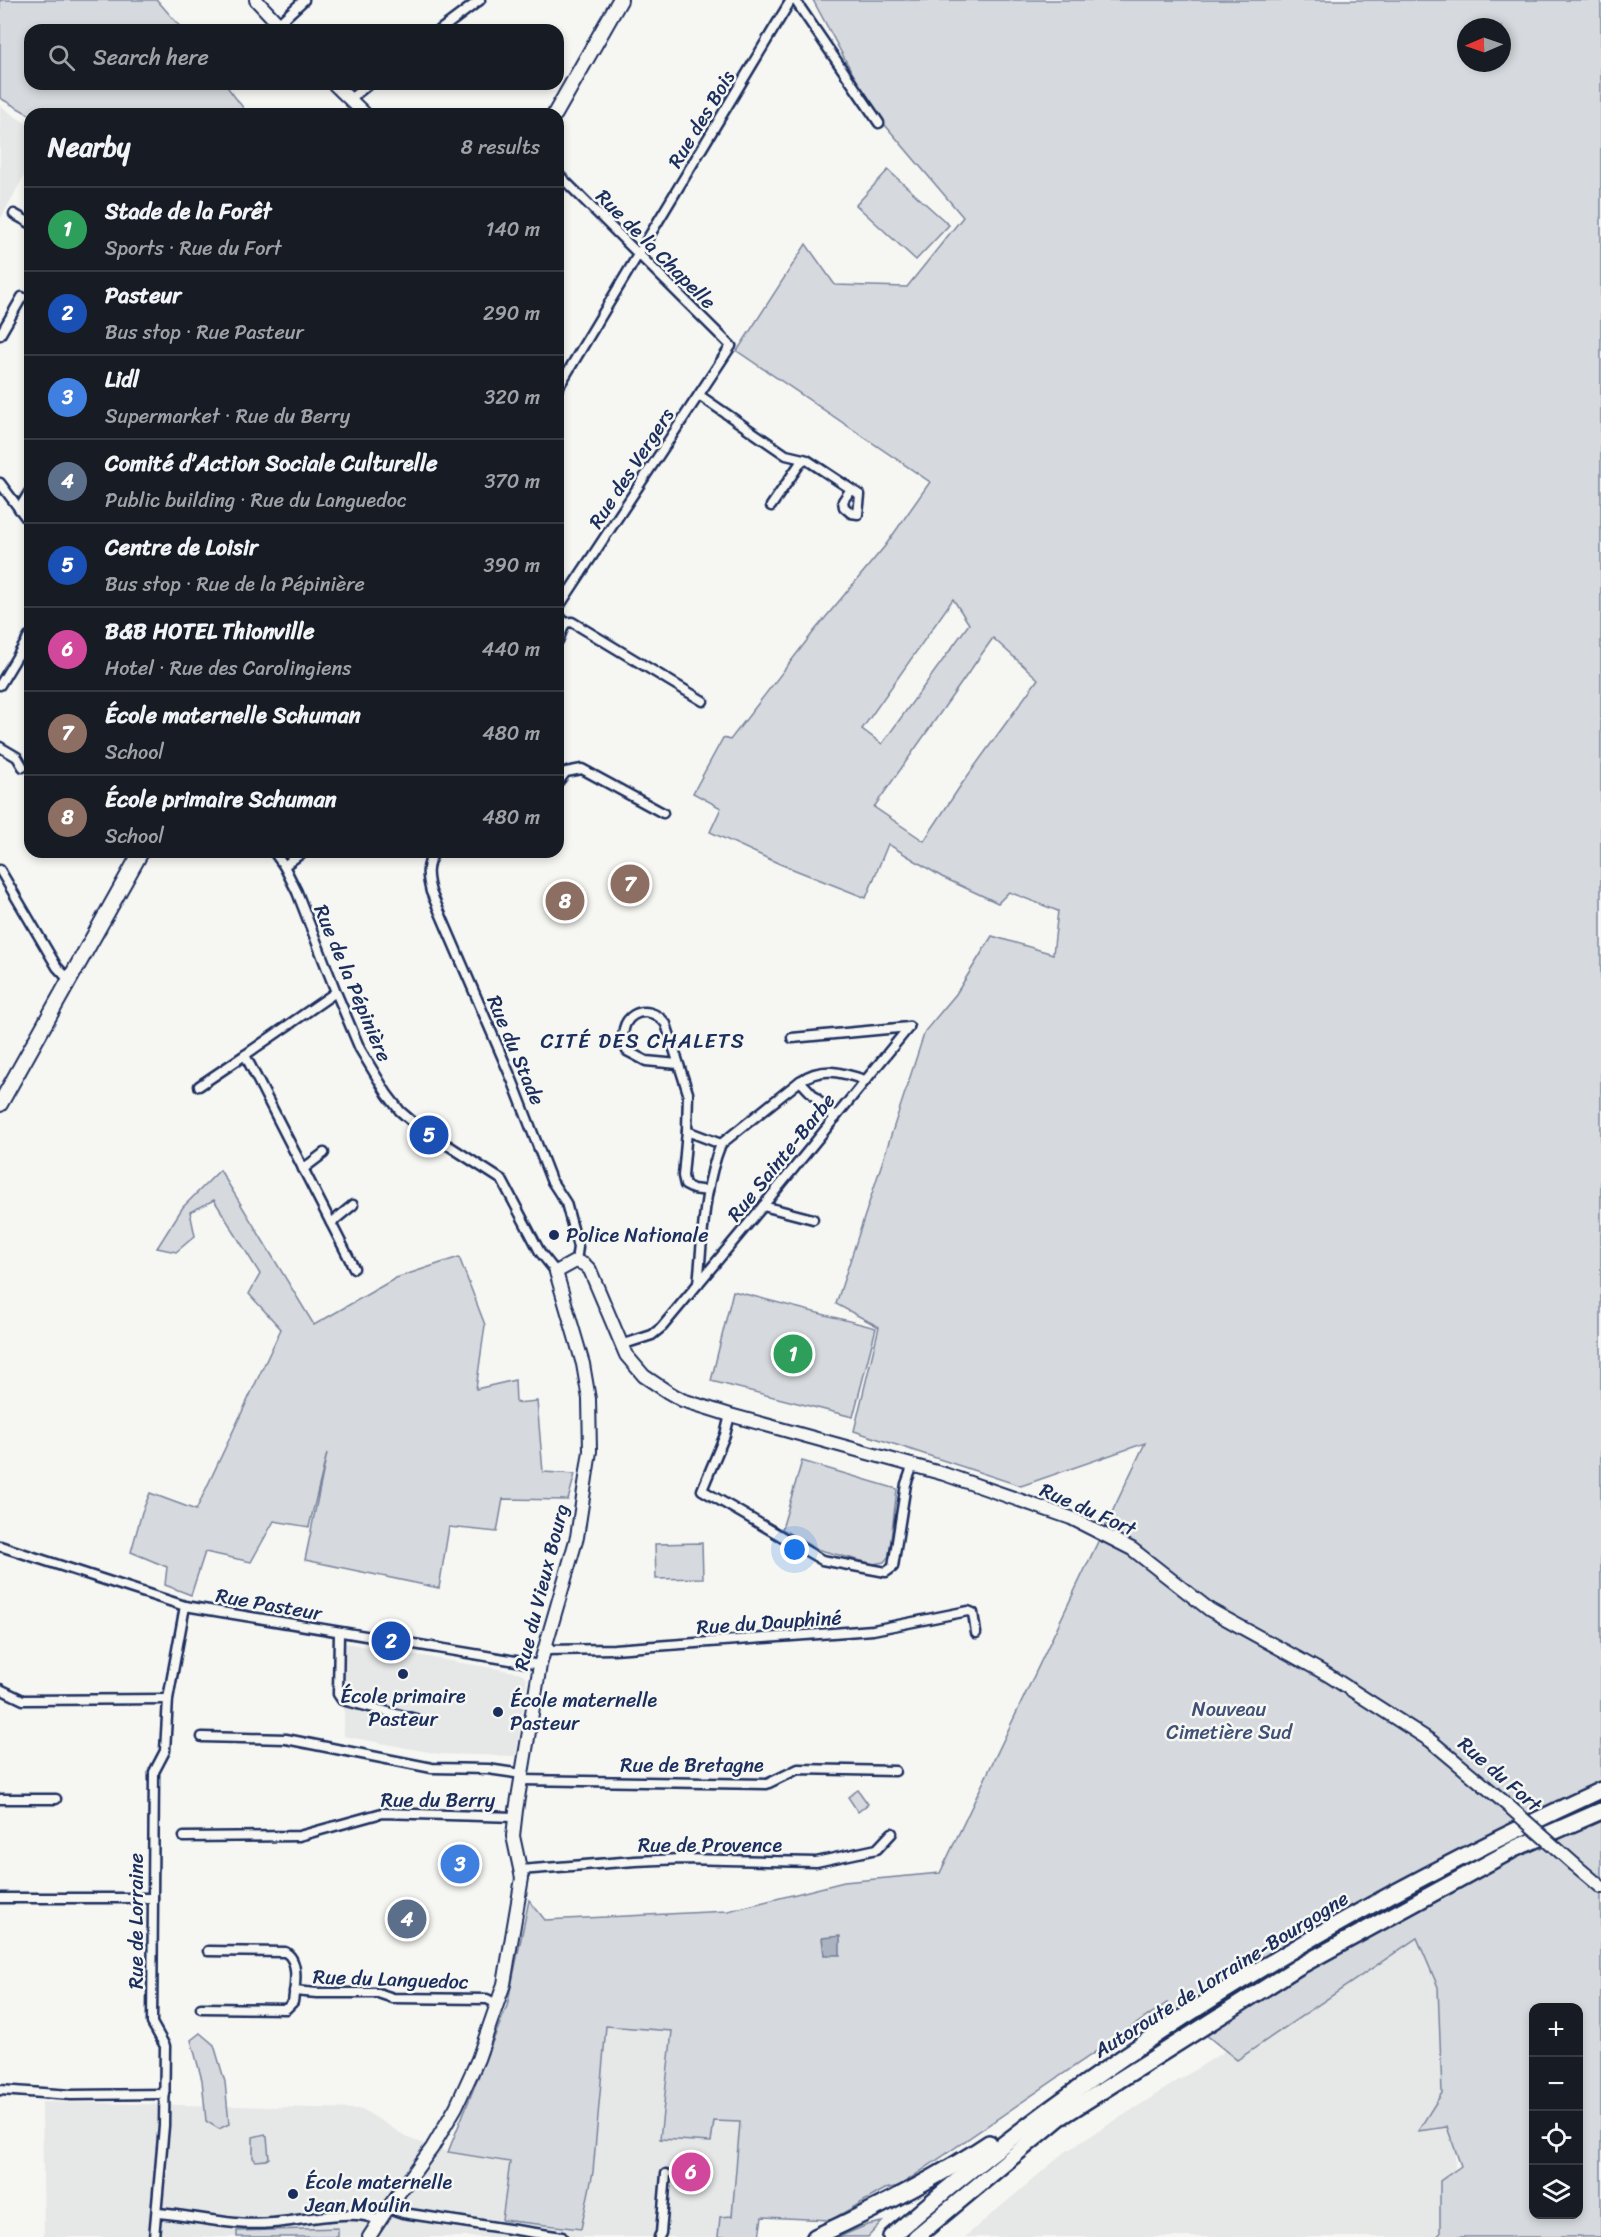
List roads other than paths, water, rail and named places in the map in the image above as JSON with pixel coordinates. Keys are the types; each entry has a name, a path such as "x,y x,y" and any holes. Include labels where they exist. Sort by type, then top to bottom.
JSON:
{"highway":[{"name":"Autoroute de Lorraine-Bourgogne","path":"891,2237 954,2182 1027,2125 1154,2036 1288,1953 1448,1865 1601,1790"},
{"name":"Autoroute de Lorraine-Bourgogne","path":"916,2237 1059,2118 1298,1967 1516,1848 1601,1811"},
{"path":"815,2237 870,2212 944,2173 1003,2133 1027,2125"}],"main road":[{"path":"558,108 620,0"},
{"path":"0,1104 138,858"}],"street":[{"path":"256,0 278,24"},
{"path":"284,24 304,0"},
{"path":"448,24 480,0"},
{"name":"Rue des Bois","path":"564,378 791,0"},
{"path":"795,0 879,123"},
{"path":"340,90 359,108"},
{"path":"350,99 361,90"},
{"name":"Rue de la Chapelle","path":"564,180 731,346"},
{"path":"14,214 24,220"},
{"path":"0,335 22,297"},
{"name":"Rue des Vergers","path":"564,599 731,346"},
{"path":"699,395 786,455 803,459 851,489"},
{"path":"771,506 803,459"},
{"path":"0,483 24,516"},
{"path":"19,509 24,501"},
{"path":"565,623 572,622 703,700"},
{"path":"0,685 24,645"},
{"path":"20,652 24,654"},
{"path":"0,747 17,757 23,767"},
{"path":"564,774 566,772 582,769 663,813"},
{"name":"Rue de la Pépinière","path":"278,858 297,892 360,1049 374,1073 400,1110 429,1135 502,1179 540,1252 556,1272"},
{"path":"284,866 295,858"},
{"name":"Rue du Stade","path":"431,858 426,874 431,892 513,1082 551,1180 566,1203 578,1246 576,1261"},
{"path":"0,870 57,967 69,980"},
{"path":"199,1086 336,992"},
{"path":"678,1064 646,1061 627,1051 622,1040 623,1028 629,1018 640,1013 661,1017 666,1024 688,1093 683,1176 685,1185 693,1189 708,1191"},
{"name":"Rue Sainte-Barbe","path":"621,1345 652,1335 662,1327 909,1027 792,1038"},
{"path":"245,1055 354,1268"},
{"path":"698,1284 708,1191 711,1173 721,1143 809,1075 824,1070 841,1072 865,1080"},
{"path":"800,1081 835,1118"},
{"path":"687,1131 721,1143"},
{"path":"303,1169 324,1153"},
{"path":"331,1223 353,1205"},
{"path":"763,1206 813,1219"},
{"path":"556,1272 576,1261"},
{"name":"Rue du Fort","path":"576,1261 590,1270 621,1345 634,1366 656,1384 682,1400 913,1465 1071,1518 1132,1549 1210,1610 1328,1675 1431,1741 1601,1887"},
{"name":"Rue du Vieux Bourg","path":"369,2237 378,2221 432,2148 456,2107 478,2059 504,1984 522,1878 513,1836 515,1817 540,1665 577,1537 590,1451 589,1399 583,1364 556,1272"},
{"path":"730,1415 725,1435 702,1490 822,1560 886,1572 893,1567 906,1485 913,1465"},
{"name":"Rue Pasteur","path":"0,1546 185,1606 540,1665"},
{"name":"Rue de Lorraine","path":"154,2237 158,2213 165,2094 165,2046 152,2023 154,1772 165,1751 168,1699 185,1606"},
{"name":"Rue du Dauphiné","path":"544,1650 614,1649 873,1630 968,1611 973,1613 976,1633"},
{"path":"339,1633 338,1695 342,1700 416,1719"},
{"path":"0,1689 23,1700 168,1699"},
{"name":"Rue de Bretagne","path":"202,1737 286,1740 432,1768 488,1769 522,1777 767,1784 798,1769 896,1770"},
{"path":"0,1799 56,1799"},
{"name":"Rue du Berry","path":"184,1837 299,1836 382,1814 515,1817"},
{"name":"Rue de Provence","path":"520,1870 682,1859 816,1862 877,1849 892,1833"},
{"path":"0,1898 153,1898"},
{"name":"Rue du Languedoc","path":"208,1951 285,1952 289,1954 294,1964 294,1991 378,1994 393,1998 487,2000 497,2004"},
{"path":"201,2008 286,2009 293,2002 294,1991"},
{"path":"0,2090 71,2095 165,2094"},
{"path":"659,2237 666,2174"},
{"path":"388,2208 403,2213 538,2236 562,2237"},
{"path":"158,2213 243,2224 274,2223 306,2218 366,2216 378,2221"}],"place":[{"name":"École maternelle Schuman","path":"630,884"},
{"name":"École primaire Schuman","path":"565,901"},
{"name":"Centre de Loisir","path":"429,1135"},
{"name":"Police Nationale","path":"554,1235"},
{"name":"Stade de la Forêt","path":"793,1354"},
{"name":"Pasteur","path":"391,1641"},
{"name":"École primaire Pasteur","path":"403,1674"},
{"name":"École maternelle Pasteur","path":"498,1712"},
{"name":"Lidl","path":"460,1864"},
{"name":"Comité d’Action Sociale Culturelle","path":"407,1919"},
{"name":"B&B HOTEL Thionville","path":"691,2172"},
{"name":"École maternelle Jean Moulin","path":"293,2194"}],"district":[{"name":"CITÉ DES CHALETS","path":"643,1041"}],"park label":[{"name":"Nouveau Cimetière Sud","path":"1229,1720"}]}
